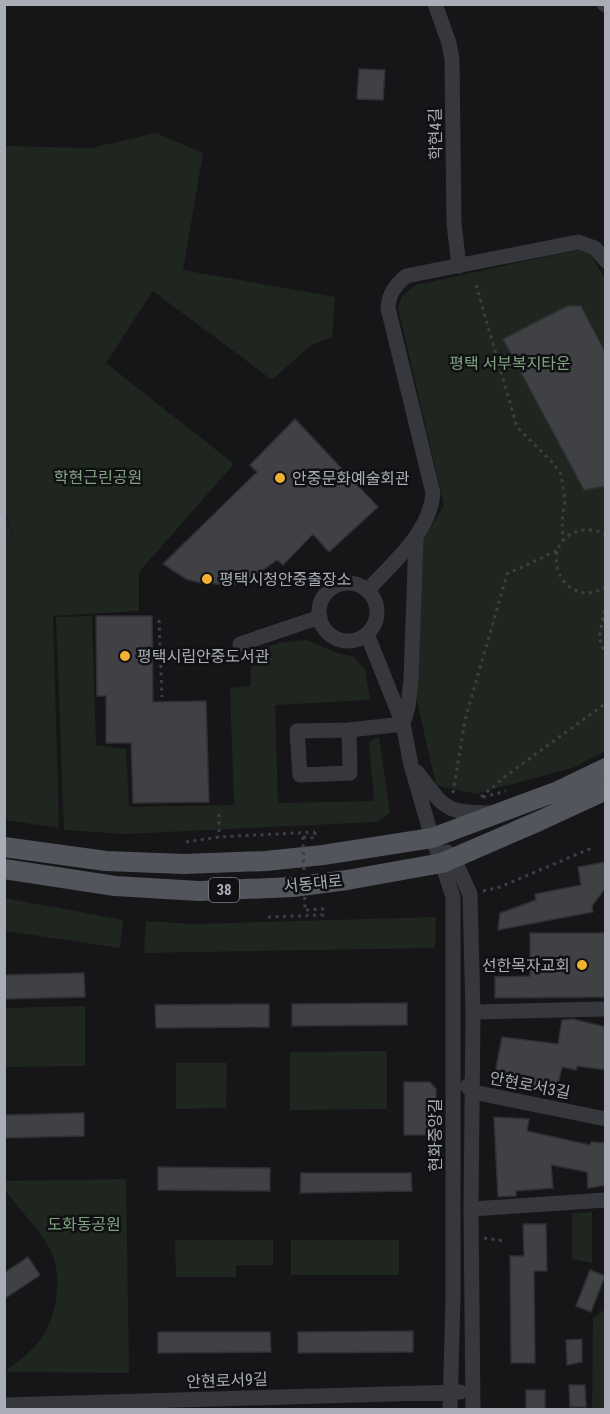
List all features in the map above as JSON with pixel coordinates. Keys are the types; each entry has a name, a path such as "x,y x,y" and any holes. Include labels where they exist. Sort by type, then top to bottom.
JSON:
{"main road":[{"name":"서동대로","path":"4,847 106,861 184,864 266,861 323,855 432,838 558,791 606,768"},
{"name":"서동대로","path":"4,869 115,886 199,891 347,880 448,860 606,790"}],"street":[{"name":"학현4길","path":"435,4 449,43 452,59 454,224 459,266"},
{"path":"367,591 416,537 432,509 433,493 388,308 389,297 396,285 406,276 578,242 595,248 606,261"},
{"path":"403,724 408,707 411,679 416,537"},
{"path":"345,584 355,584 367,591 376,604 378,614 375,624 367,634 354,641 336,639 323,626 320,617 322,600 336,586 345,584"},
{"path":"240,644 320,617"},
{"path":"367,634 403,724 411,765 432,838 470,894 473,1012 471,1209 473,1410"},
{"path":"349,730 350,773 300,775 297,731 349,730 403,724"},
{"path":"411,765 447,808 463,812 498,813"},
{"name":"현화중앙길","path":"448,860 453,897 454,1074 450,1410"},
{"path":"473,1012 603,1009"},
{"name":"안현로서3길","path":"454,1074 473,1092 606,1119"},
{"path":"471,1209 606,1200"},
{"name":"안현로서9길","path":"4,1405 473,1391"}],"path":[{"path":"476,285 517,427 561,474 565,501 562,521 563,541"},
{"path":"606,535 591,530 581,530 571,534 563,541 556,560 557,571 569,588 589,593 606,587"},
{"path":"452,795 465,720 507,574 558,550"},
{"path":"606,603 599,638 606,654"},
{"path":"159,620 162,697"},
{"path":"480,798 507,775 606,703"},
{"path":"219,814 219,837"},
{"path":"186,842 219,837 315,832 315,838 303,837 305,910 323,909 323,915 268,917"},
{"path":"470,894 500,887 594,847"},
{"path":"471,1237 506,1241"}],"green space":[{"name":"학현근린공원","path":"156,133 203,153 183,270 335,297 332,337 311,345 272,380 153,291 106,363 234,464 139,572 139,611 53,616 59,828 5,820 5,514 18,555 4,507 5,146 91,148"},
{"name":"평택 서부복지타운","path":"577,250 591,255 605,279 605,751 575,767 476,794 436,785 416,697 421,543 444,505 398,308 402,296 416,285"},
{"path":"92,616 96,745 126,749 129,807 234,805 230,688 250,686 252,650 284,642 307,640 337,653 354,657 365,669 370,700 275,705 278,803 374,801 369,742 379,737 390,813 377,822 125,834 64,830 56,617"},
{"path":"5,898 123,920 120,948 5,931"},
{"path":"436,917 435,948 144,953 146,921 194,924"},
{"path":"85,1006 85,1066 5,1067 5,1008"},
{"path":"387,1051 387,1109 290,1110 290,1052"},
{"path":"176,1063 227,1063 226,1108 176,1109"},
{"name":"도화동공원","path":"126,1179 129,1373 5,1372 36,1345 49,1324 56,1298 57,1272 50,1249 5,1190 5,1181"},
{"path":"592,1212 592,1263 572,1259 572,1213"},
{"path":"175,1240 273,1240 273,1265 236,1265 236,1277 176,1277"},
{"path":"291,1240 399,1240 399,1275 291,1275"},
{"path":"605,1309 605,1409 592,1409 593,1318"}],"building":[{"path":"359,69 385,70 383,100 357,99"},
{"path":"567,306 581,306 606,354 606,486 584,490 503,339"},
{"path":"295,419 378,507 329,552 313,534 283,565 277,560 256,575 234,585 201,583 186,579 163,564 257,472 250,465"},
{"path":"96,616 152,616 153,702 206,701 209,802 133,803 131,743 106,743 106,696 97,696"},
{"path":"606,862 606,887 592,906 593,912 498,930 500,913 536,900 535,894 581,885 578,867"},
{"path":"530,933 606,933 606,997 495,998 495,977 530,976"},
{"path":"84,973 85,997 4,999 4,975"},
{"path":"407,1003 407,1025 292,1026 292,1004"},
{"path":"269,1004 269,1027 156,1028 155,1005"},
{"path":"573,1019 606,1027 606,1070 577,1066 576,1070 562,1067 556,1094 494,1078 502,1037 558,1044 562,1020"},
{"path":"404,1082 430,1082 436,1089 436,1135 404,1135"},
{"path":"84,1113 84,1136 4,1138 4,1115"},
{"path":"494,1117 529,1119 527,1131 590,1145 591,1142 606,1143 606,1185 588,1188 587,1172 551,1165 553,1188 516,1191 516,1196 498,1197"},
{"path":"158,1167 270,1168 270,1191 158,1190"},
{"path":"301,1173 411,1173 412,1191 300,1193"},
{"path":"523,1224 546,1224 547,1271 534,1271 535,1363 511,1363 510,1256 524,1256"},
{"path":"28,1257 40,1275 4,1299 4,1273"},
{"path":"590,1270 605,1276 591,1312 576,1306"},
{"path":"413,1331 413,1352 298,1353 298,1332"},
{"path":"158,1332 270,1332 271,1352 158,1353"},
{"path":"582,1339 582,1362 567,1365 566,1340"},
{"path":"569,1385 585,1385 586,1407 570,1407"},
{"path":"526,1390 545,1390 545,1410 526,1410"}],"place":[{"name":"안중문화예술회관","path":"280,478"},
{"name":"평택시청안중출장소","path":"207,579"},
{"name":"평택시립안중도서관","path":"125,656"},
{"name":"선한목자교회","path":"582,965"}]}
